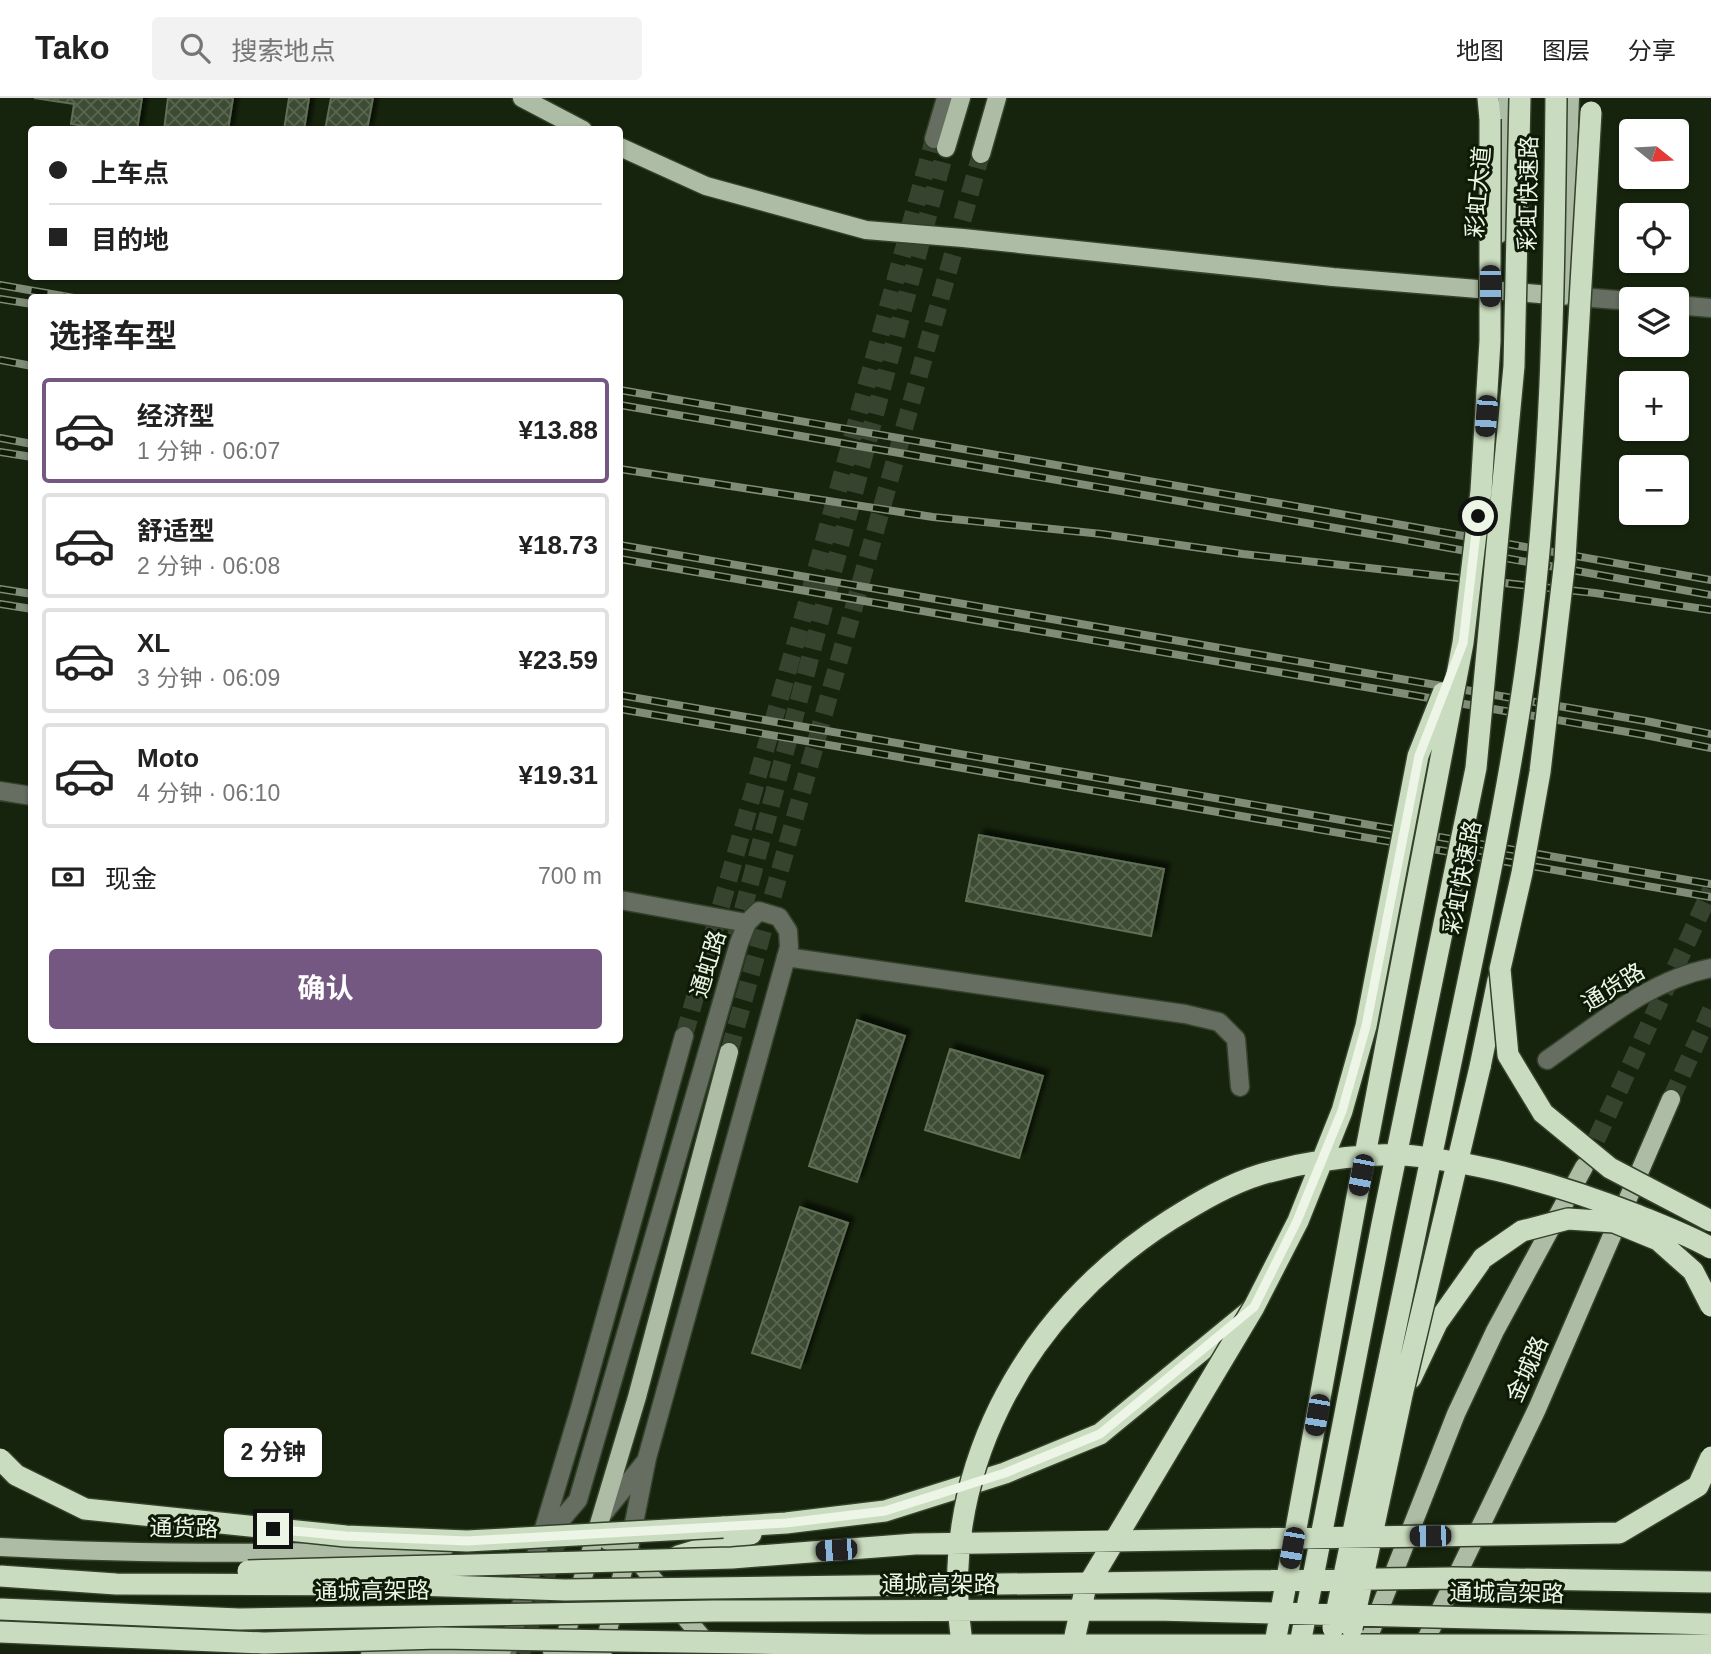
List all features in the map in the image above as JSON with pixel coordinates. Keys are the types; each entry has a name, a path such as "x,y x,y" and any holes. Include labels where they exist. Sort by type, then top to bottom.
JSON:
{"highway":[{"name":"彩虹快速路","path":"1298,1654 1476,768 1514,366 1520,98"},
{"name":"彩虹快速路","path":"1327,1654 1475,948 1507,785 1525,673 1537,574 1547,450 1556,98"},
{"path":"1347,1654 1402,1395 1480,1067 1522,873 1540,772 1563,573 1591,103"},
{"path":"1273,1654 1463,643 1481,491 1490,341 1489,105"},
{"path":"1071,1654 1085,1590 1254,1307 1297,1221 1342,1111 1366,1026 1419,756 1463,643"},
{"path":"1500,969 1508,1055 1543,1113 1610,1168 1711,1221"},
{"path":"964,1654 958,1561 974,1469 994,1414 1028,1357 1059,1316 1101,1273 1143,1238 1218,1193 1261,1175 1348,1157 1383,1154 1440,1159 1513,1172 1572,1190 1652,1221 1711,1248"},
{"path":"1402,1395 1437,1323 1483,1258 1522,1231 1567,1219 1614,1222 1658,1240 1693,1271 1711,1306"},
{"path":"0,1460 16,1475 85,1509 346,1536 467,1541 786,1523 885,1511 1005,1473 1100,1434 1254,1307"},
{"path":"116,1584 197,1572 732,1558 915,1544 1619,1533 1698,1486 1711,1457"},
{"path":"665,1560 786,1523"},
{"name":"通城高架路","path":"0,1576 116,1584 416,1585 565,1590 1452,1578 1711,1582"},
{"name":"通城高架路","path":"0,1609 239,1619 715,1611 1156,1610 1711,1624"},
{"path":"0,1632 264,1643 465,1638 881,1645 1711,1645"},
{"path":"1484,1644 1519,1654"}],"main road":[{"path":"522,98 575,126"},
{"path":"940,144 961,98"},
{"path":"981,154 997,98"},
{"name":"彩虹大道","path":"1494,290 1508,119 1507,98"},
{"path":"623,148 706,186 866,230 1333,278 1563,296 1570,98"},
{"path":"560,1653 641,1384 729,1052"},
{"name":"金城路","path":"1419,1654 1537,1409 1671,1099"},
{"name":"金城路","path":"1362,1654 1456,1414 1495,1331 1584,1167"},
{"name":"通货路","path":"0,1547 75,1551 287,1554 539,1546 594,1539 626,1544"},
{"path":"602,1654 626,1544"},
{"path":"626,1544 716,1654"},
{"path":"370,1654 507,1651 589,1654"}],"street":[{"path":"940,144 947,98"},
{"path":"1563,296 1619,300"},
{"path":"1689,306 1711,307"},
{"path":"0,791 28,795"},
{"path":"623,901 747,923"},
{"name":"通虹路","path":"539,1546 578,1500 739,943 747,923 760,912 779,917 788,931 789,947 626,1544"},
{"path":"786,957 1019,989 1185,1014 1219,1022 1236,1039 1240,1087"},
{"name":"通货路","path":"1547,1060 1647,991 1692,972 1711,968"},
{"name":"通虹路","path":"507,1651 584,1394 684,1037"},
{"path":"602,1515 648,1458"}],"building":[{"path":"34,98 142,98 138,126 71,124 74,104"},
{"path":"168,98 233,98 229,126 164,126"},
{"path":"289,98 309,98 305,126 285,126"},
{"path":"331,98 373,98 368,126 326,126"},
{"path":"979,835 1164,869 1151,936 966,901"},
{"path":"857,1020 905,1036 857,1182 809,1166"},
{"path":"950,1049 1043,1076 1019,1158 925,1130"},
{"path":"800,1207 848,1223 800,1368 752,1353"}],"tunnel":[{"path":"684,1036 810,592 934,139"},
{"path":"736,936 946,148"},
{"path":"729,1052 981,154"},
{"path":"1585,1164 1711,890"},
{"path":"1671,1099 1711,1010"},
{"path":"521,1654 563,1524"}],"railway":[{"path":"0,285 51,294"},
{"path":"0,299 28,303"},
{"path":"0,360 28,365"},
{"path":"623,391 1711,580"},
{"path":"623,406 1711,595"},
{"path":"0,438 28,443"},
{"path":"0,452 28,456"},
{"path":"623,469 933,517 1102,534 1243,554 1595,593 1711,610"},
{"path":"623,546 1711,734"},
{"path":"623,560 1711,748"},
{"path":"0,589 28,593"},
{"path":"0,604 28,608"},
{"path":"623,696 1711,884"},
{"path":"623,710 1711,897"}],"route":[{"path":"273,1529 346,1536 467,1541 786,1523 885,1511 1005,1473 1100,1434 1181,1369 1254,1307 1297,1221 1342,1111 1366,1026 1419,756 1463,643 1478,516"}]}
